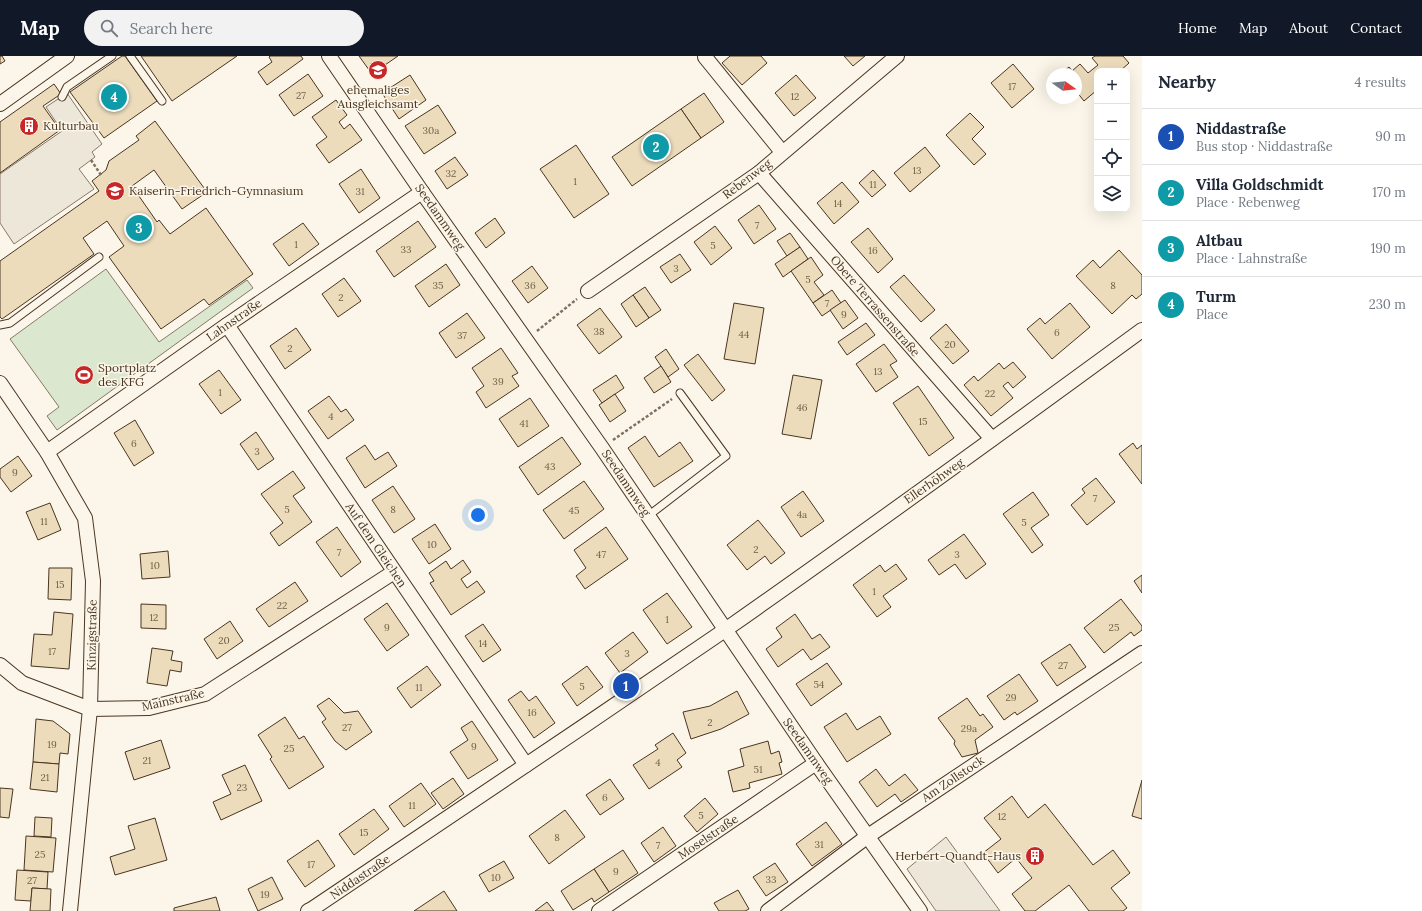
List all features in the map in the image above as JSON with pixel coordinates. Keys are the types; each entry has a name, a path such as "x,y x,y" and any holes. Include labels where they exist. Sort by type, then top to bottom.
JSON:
{"street":[{"path":"0,104 67,56"},
{"name":"Seedammweg","path":"329,56 422,192 602,448 816,763 920,911"},
{"name":"Rebenweg","path":"588,291 759,173 897,56"},
{"path":"705,57 782,152"},
{"name":"Obere Terrassenstraße","path":"759,173 992,440"},
{"name":"Lahnstraße","path":"47,452 227,324 422,192"},
{"name":"Auf dem Gleichen","path":"227,324 526,765"},
{"name":"Ellerhöhweg","path":"725,629 992,440 1142,330"},
{"name":"Kinzigstraße","path":"0,383 47,452 85,518 93,582 90,710 70,911"},
{"name":"Mainstraße","path":"0,666 22,683 90,710 149,708 205,694 394,572"},
{"name":"Niddastraße","path":"311,910 725,629"},
{"name":"Am Zollstock","path":"768,911 868,836 1142,653"},
{"name":"Moselstraße","path":"599,911 816,763"}],"lane":[{"path":"62,96 67,87 112,56"},
{"path":"130,56 162,101"},
{"path":"0,326 10,323 100,257"},
{"path":"648,516 726,456 680,393"}],"path":[{"path":"91,160 101,174"},
{"path":"525,339 588,291"},
{"path":"602,448 680,393"}],"green space":[{"name":"Sportplatz des KFG","path":"106,269 159,342 247,280 253,288 57,430 47,416 59,407 10,339"}],"shaded area":[{"path":"67,93 102,144 92,152 95,157 79,169 94,189 14,244 0,223 0,174 62,131 46,107"},
{"path":"946,837 1000,911 936,911 907,869"}],"building":[{"path":"0,56 2,56 5,61 0,64"},
{"path":"122,56 125,56 157,101 104,138 70,92"},
{"path":"141,56 237,56 172,101"},
{"path":"301,56 303,59 267,85 258,72 272,62 269,57"},
{"path":"359,56 398,56 372,74"},
{"path":"730,56 761,56 767,63 742,85 722,63"},
{"path":"844,56 865,56 853,66"},
{"path":"1095,56 1123,56 1129,63 1123,68 1094,68 1098,65 1092,58"},
{"path":"1013,64 1034,89 1012,108 991,83"},
{"path":"1080,64 1088,73 1094,68 1094,93 1084,101 1082,98 1082,68 1075,68"},
{"path":"308,74 323,96 294,116 279,95"},
{"path":"410,75 426,100 399,119 382,93"},
{"path":"796,75 816,98 794,116 775,93"},
{"name":"Kulturbau","path":"54,84 61,94 43,106 60,130 0,173 0,122"},
{"path":"704,93 724,122 701,138 681,109"},
{"path":"336,100 347,115 339,122 344,129 350,124 362,140 329,163 316,145 327,137 312,117"},
{"path":"438,105 456,133 424,154 405,126"},
{"path":"681,109 701,138 632,186 612,157"},
{"path":"970,113 984,127 972,139 986,154 974,165 946,135"},
{"path":"155,121 207,192 182,209 154,170 132,186 157,222 159,220 170,234 206,208 253,274 209,305 204,299 161,329 109,257 124,246 107,221 83,238 94,254 2,319 0,317 0,261 99,191 92,181 106,170 109,161 139,140 136,136"},
{"path":"576,145 609,194 574,218 540,169"},
{"path":"925,147 940,166 910,192 894,173"},
{"path":"455,157 468,175 447,189 435,171"},
{"path":"361,169 380,198 359,213 339,184"},
{"path":"873,170 886,185 872,197 859,183"},
{"path":"842,182 859,202 834,224 817,203"},
{"path":"759,205 776,229 754,244 738,220"},
{"path":"495,218 505,233 486,248 475,233"},
{"path":"418,221 436,247 394,277 376,251"},
{"path":"303,223 319,244 289,266 273,244"},
{"path":"715,226 732,248 711,265 694,242"},
{"path":"868,228 893,259 878,273 851,242"},
{"path":"790,233 800,247 787,256 777,241"},
{"path":"800,247 808,259 783,277 775,264"},
{"path":"1119,250 1142,275 1142,294 1136,299 1132,295 1112,314 1076,276 1093,260 1100,268"},
{"path":"680,254 691,270 671,283 660,267"},
{"path":"811,257 823,275 814,282 824,295 813,303 791,271"},
{"path":"446,264 460,285 429,307 415,286"},
{"path":"532,266 548,288 528,303 512,281"},
{"path":"904,275 935,310 921,322 890,287"},
{"path":"344,278 361,301 338,317 322,294"},
{"path":"645,287 661,310 649,318 633,295"},
{"path":"832,290 841,303 822,316 813,303"},
{"path":"633,295 649,318 636,327 621,304"},
{"path":"845,300 858,318 843,329 830,310"},
{"path":"734,303 764,308 755,364 724,359"},
{"path":"1070,303 1090,327 1052,359 1027,329 1040,318 1045,324"},
{"path":"600,308 622,337 599,354 577,325"},
{"path":"467,313 485,338 456,358 439,333"},
{"path":"866,323 875,335 847,355 838,342"},
{"path":"946,324 969,351 953,364 930,338"},
{"path":"296,328 311,350 285,369 270,346"},
{"path":"884,344 897,361 890,365 898,377 876,392 856,364"},
{"path":"501,348 518,373 512,376 519,386 486,408 476,392 484,386 472,368"},
{"path":"666,349 679,369 668,377 655,357"},
{"path":"698,354 725,390 712,401 684,365"},
{"path":"1013,362 1026,377 1013,388 1008,382 1003,386 1013,398 991,416 964,385 974,376 978,381 999,363 1004,369"},
{"path":"661,366 671,382 654,393 644,378"},
{"path":"219,370 241,400 221,414 199,384"},
{"path":"616,375 624,388 602,403 593,390"},
{"path":"793,375 822,380 811,439 782,434"},
{"path":"918,386 954,438 929,456 893,403"},
{"path":"615,394 626,411 610,422 599,405"},
{"path":"329,396 341,412 346,409 354,420 328,439 308,411"},
{"path":"530,398 549,426 518,447 499,419"},
{"path":"135,420 154,453 134,466 114,433"},
{"path":"256,432 274,459 258,470 240,444"},
{"path":"645,436 659,457 680,442 693,461 654,487 628,448"},
{"path":"562,437 581,464 538,495 519,467"},
{"path":"1133,443 1137,449 1142,445 1142,484 1119,454"},
{"path":"365,445 375,460 388,452 397,466 365,488 346,458"},
{"path":"18,456 32,476 11,492 0,477 0,469"},
{"path":"293,471 305,488 293,496 312,522 279,546 270,533 283,523 261,494"},
{"path":"1096,478 1115,502 1087,525 1071,505 1085,493 1082,489"},
{"path":"584,481 604,509 564,539 543,510"},
{"path":"393,486 415,519 394,533 372,500"},
{"path":"803,491 824,521 801,537 781,507"},
{"path":"1033,492 1049,515 1031,528 1043,545 1032,553 1003,514"},
{"path":"50,503 61,530 38,540 26,512"},
{"path":"758,520 785,553 771,564 765,556 747,570 727,545"},
{"path":"435,524 451,549 429,564 412,539"},
{"path":"337,527 361,562 341,577 316,542"},
{"path":"606,527 628,559 585,589 576,576 586,568 574,550"},
{"path":"964,534 986,564 966,579 955,564 939,575 928,560"},
{"path":"168,551 170,577 142,579 140,554"},
{"path":"463,560 471,572 461,579 467,588 477,581 485,592 451,615 430,583 434,581 429,573 446,561 451,569"},
{"path":"896,564 907,579 883,596 891,607 877,617 853,585 880,565 885,572"},
{"path":"49,568 72,568 71,600 48,599"},
{"path":"1142,575 1142,593 1134,581"},
{"path":"295,582 308,601 269,627 256,609"},
{"path":"667,593 692,627 667,644 643,610"},
{"path":"1121,599 1142,626 1142,630 1134,636 1131,632 1104,653 1084,628"},
{"path":"387,603 409,635 387,651 364,619"},
{"path":"141,604 166,605 166,629 141,628"},
{"path":"54,612 73,614 69,669 31,666 34,634 52,635"},
{"path":"795,614 812,639 820,634 830,647 811,660 803,649 778,667 766,649 782,637 776,628"},
{"path":"230,621 243,641 217,659 204,639"},
{"path":"483,624 501,650 483,662 465,636"},
{"path":"633,632 648,652 620,673 605,653"},
{"path":"1070,644 1086,667 1057,686 1041,663"},
{"path":"152,648 173,651 171,660 182,662 181,672 170,670 167,686 147,683"},
{"path":"827,663 842,684 811,706 796,684"},
{"path":"427,666 441,685 411,708 397,688"},
{"path":"587,666 603,687 577,706 562,684"},
{"path":"1019,674 1038,701 1017,715 1015,712 1004,720 987,696"},
{"path":"521,691 529,701 536,696 555,723 534,738 508,700"},
{"path":"737,691 749,714 721,729 691,739 683,712 710,706"},
{"path":"329,698 344,713 358,711 372,732 346,750 335,741 322,722 326,719 317,706"},
{"path":"967,698 980,716 983,714 993,727 975,740 978,753 962,757 954,744 955,741 938,718"},
{"path":"846,713 857,730 880,716 891,734 847,762 824,727"},
{"path":"285,717 299,739 304,736 324,767 289,789 270,759 272,757 258,735"},
{"path":"36,719 53,721 70,734 68,754 60,753 59,764 33,762"},
{"path":"472,721 498,760 468,779 450,752 468,740 461,728"},
{"path":"673,733 686,753 677,760 682,767 649,789 633,765 658,749 655,745"},
{"path":"161,740 170,768 134,780 125,752"},
{"path":"768,741 771,754 779,751 782,762 779,763 782,774 749,783 750,788 733,792 728,771 744,766 740,749"},
{"path":"33,762 59,764 57,792 30,789"},
{"path":"245,765 262,801 221,820 213,802 231,794 222,775"},
{"path":"876,769 889,786 905,774 918,790 901,802 895,794 877,807 859,782"},
{"path":"453,778 464,794 443,809 431,793"},
{"path":"610,779 624,799 600,815 586,795"},
{"path":"1142,780 1142,819 1132,816"},
{"path":"421,783 436,804 404,827 389,806"},
{"path":"0,788 13,789 9,818 0,817"},
{"name":"Herbert-Quandt-Haus","path":"1012,796 1028,818 1045,804 1093,865 1113,850 1130,873 1111,888 1127,908 1123,911 1089,911 1069,885 1035,911 1025,911 1012,894 1032,878 1016,858 998,873 983,853 1001,839 984,818"},
{"path":"705,798 718,814 697,832 684,816"},
{"path":"374,809 389,829 354,855 339,834"},
{"path":"565,810 585,837 549,864 529,836"},
{"path":"35,817 52,818 51,837 34,836"},
{"path":"155,818 167,860 115,875 110,857 135,849 128,826"},
{"path":"826,822 842,844 812,866 796,844"},
{"path":"663,827 676,846 654,862 641,843"},
{"path":"26,836 56,838 53,872 24,870"},
{"path":"318,840 335,866 305,887 287,861"},
{"path":"623,850 638,873 609,892 594,869"},
{"path":"504,861 514,878 489,892 479,875"},
{"path":"775,863 788,882 766,896 753,877"},
{"path":"594,869 609,892 594,902 592,898 573,910 561,891"},
{"path":"17,870 48,872 47,889 32,888 31,901 15,900"},
{"path":"272,877 283,899 258,911 248,889"},
{"path":"32,888 51,889 50,911 30,911"},
{"path":"738,890 749,909 745,911 719,911 714,903"},
{"path":"444,891 457,911 414,911"},
{"path":"216,897 220,911 174,911 174,908"},
{"path":"547,902 554,911 535,911"}],"place":[{"name":"ehemaliges Ausgleichsamt","path":"378,70"},
{"name":"Turm","path":"114,97"},
{"name":"Kulturbau","path":"29,126"},
{"name":"Villa Goldschmidt","path":"656,147"},
{"name":"Kaiserin-Friedrich-Gymnasium","path":"115,191"},
{"name":"Altbau","path":"139,228"},
{"name":"Sportplatz des KFG","path":"84,375"},
{"name":"Niddastraße","path":"626,686"},
{"name":"Herbert-Quandt-Haus","path":"1035,856"}]}
